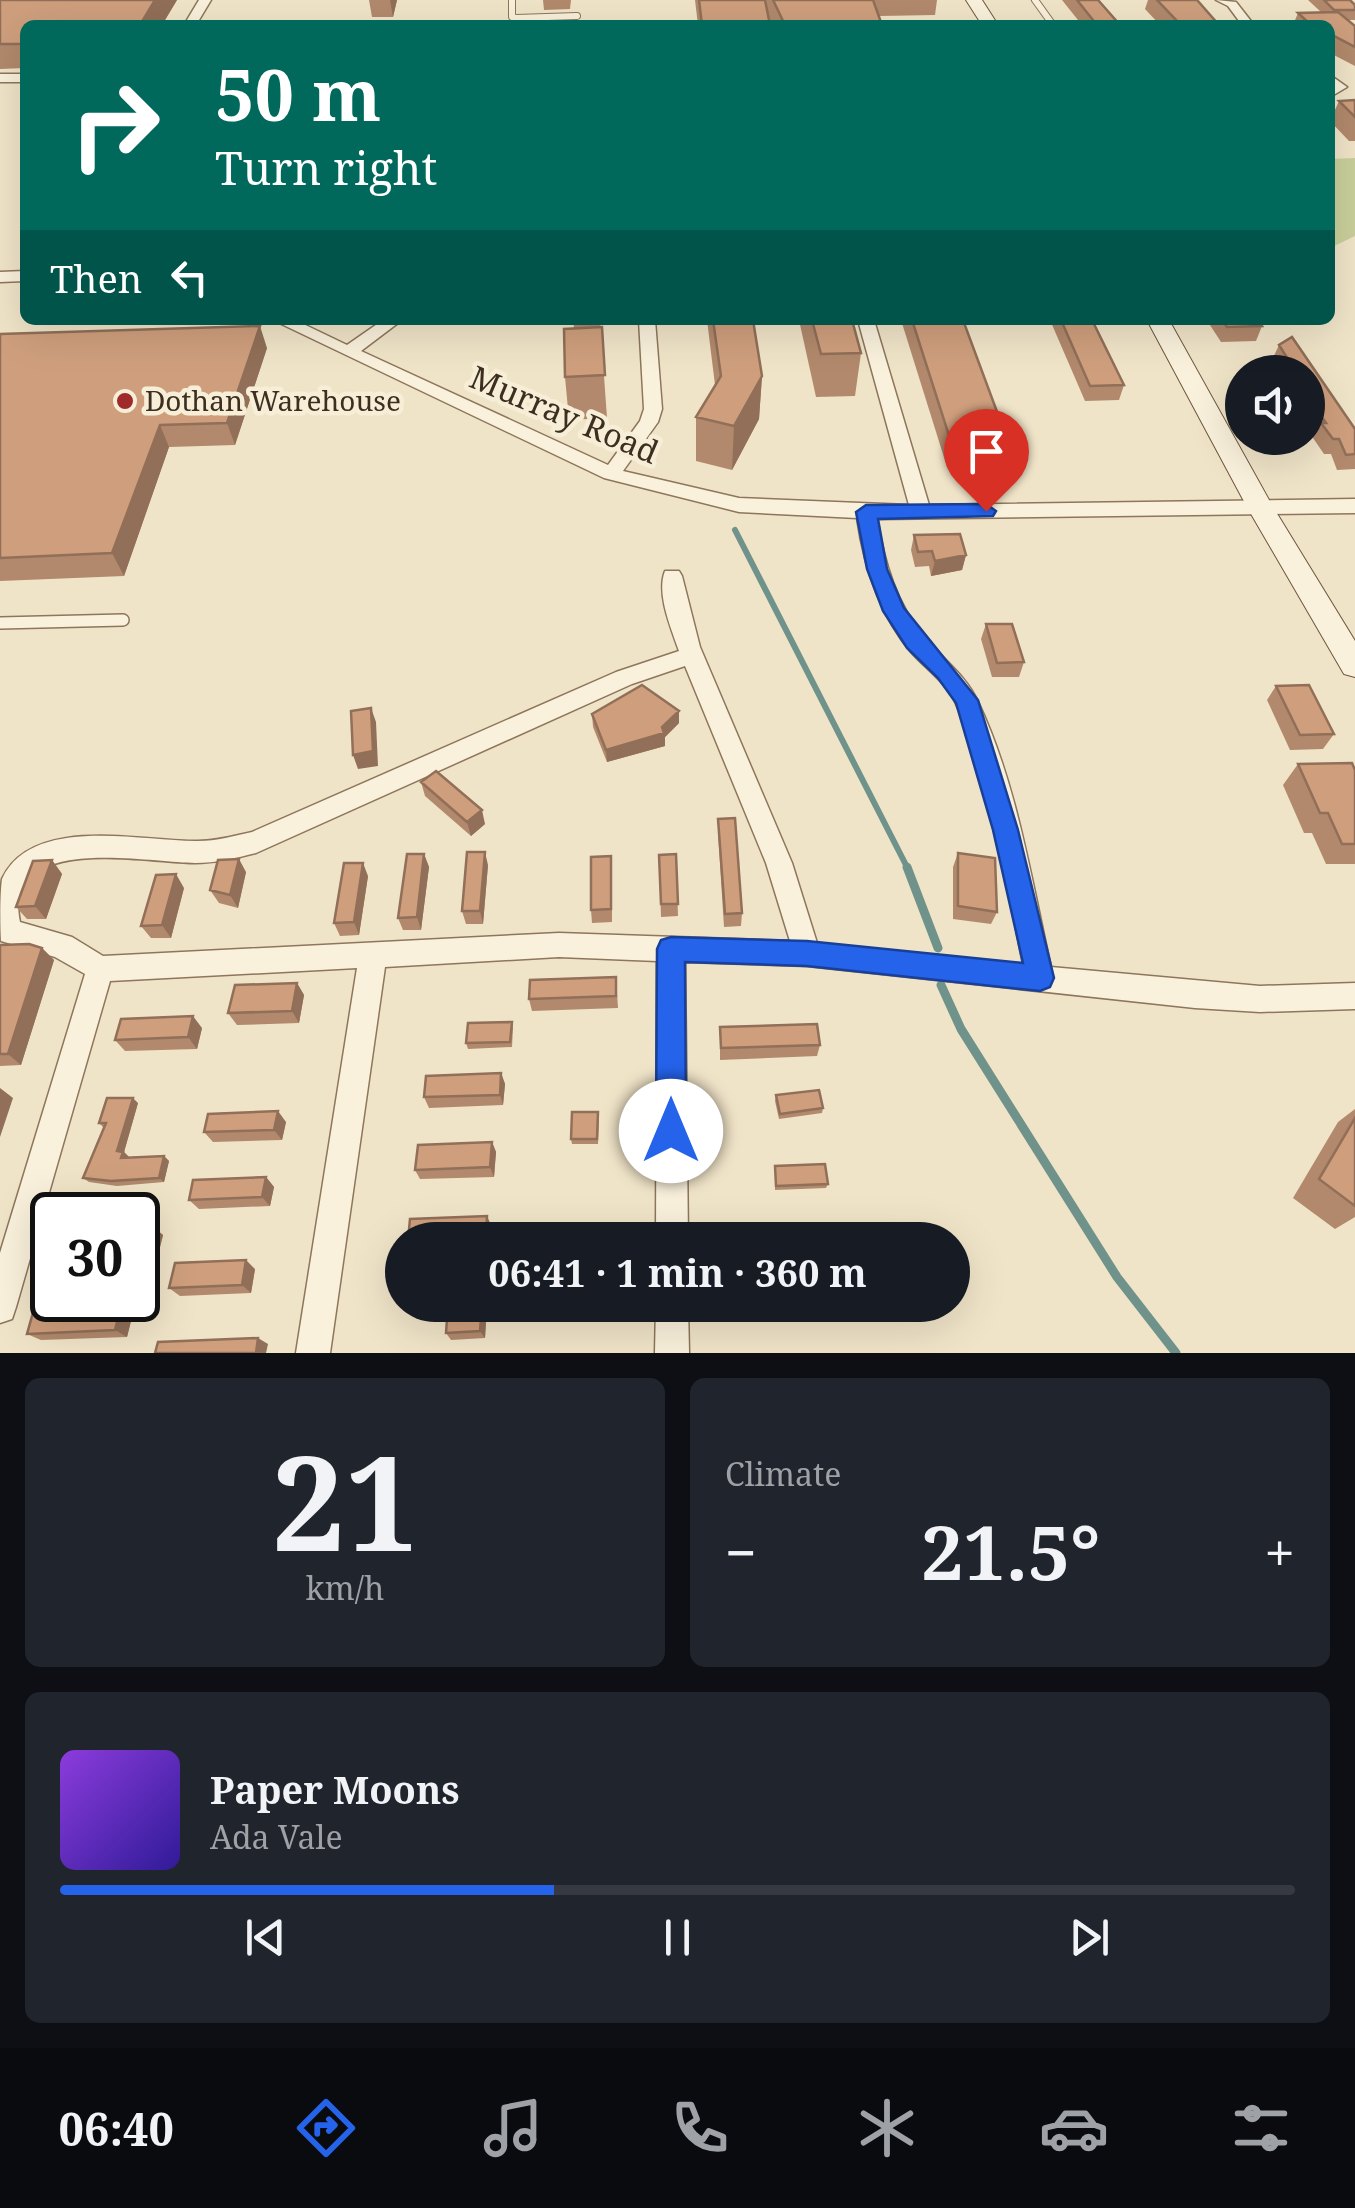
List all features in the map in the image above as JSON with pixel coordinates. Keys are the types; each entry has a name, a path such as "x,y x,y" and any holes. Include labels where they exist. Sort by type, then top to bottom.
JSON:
{"street":[{"name":"Murray Road","path":"291,325 611,474 739,505 866,512 1355,506"},
{"path":"348,352 387,325"},
{"path":"611,474 649,422 653,409 647,325"},
{"path":"867,325 920,511"},
{"path":"1161,325 1260,507 1355,666"},
{"path":"866,512 877,569 894,611 915,642 946,672 967,700 1006,830 1040,978"},
{"path":"672,576 674,600 692,656 795,899 807,954"},
{"path":"692,656 624,678 256,842 199,852 68,849 31,862 18,875 4,906 10,932 62,946 100,969 559,945 807,954 1211,996 1355,996"},
{"path":"671,949 672,1222"},
{"path":"312,1353 373,954"},
{"path":"0,1307 100,969"},
{"path":"672,1322 672,1353"}],"lane":[{"path":"512,0 516,18 578,16"},
{"path":"0,623 123,620"}],"green space":[{"path":"1355,158 1355,236 1335,246 1335,159"}],"building":[{"path":"0,0 155,0 143,20 20,20 20,44 0,44"},
{"path":"699,0 765,0 769,20 701,20"},
{"path":"773,0 873,0 880,20 783,20"},
{"path":"1077,0 1098,0 1116,20 1093,20"},
{"path":"1157,0 1197,0 1215,20 1176,20"},
{"path":"1324,0 1350,0 1355,10 1334,10"},
{"path":"1338,12 1355,26 1355,47 1335,37 1335,20 1306,20 1298,13"},
{"path":"1355,100 1355,117 1339,101"},
{"path":"714,325 754,325 762,376 734,426 696,417 721,376"},
{"path":"813,325 853,325 861,353 821,354"},
{"path":"914,325 965,325 1009,444 952,445"},
{"path":"1063,325 1094,325 1124,385 1090,386"},
{"path":"260,326 227,423 160,425 112,553 0,558 0,334"},
{"path":"602,327 605,375 565,377 564,329"},
{"path":"1292,337 1304,355 1285,355 1279,345"},
{"path":"1325,385 1355,429 1355,454 1346,455 1339,439 1333,439 1325,428"},
{"path":"960,534 966,555 935,561 932,551 918,552 914,535"},
{"path":"986,624 1012,624 1024,662 997,663"},
{"path":"642,685 679,711 662,727 664,733 606,750 592,714"},
{"path":"1309,685 1334,734 1300,735 1276,686"},
{"path":"371,708 373,751 353,755 351,711"},
{"path":"1352,763 1355,844 1342,844 1328,813 1320,813 1298,764"},
{"path":"436,771 482,810 467,822 421,782"},
{"path":"735,818 742,913 725,914 718,819"},
{"path":"467,852 485,852 480,911 462,911"},
{"path":"958,853 995,858 997,912 958,906"},
{"path":"407,854 424,854 417,917 398,918"},
{"path":"676,854 678,904 661,904 659,855"},
{"path":"611,856 611,909 591,910 591,857"},
{"path":"239,859 230,895 210,890 218,860"},
{"path":"52,860 35,906 16,907 33,861"},
{"path":"344,863 363,863 354,922 334,923"},
{"path":"176,874 162,925 141,926 156,875"},
{"path":"29,944 42,948 8,1054 0,1054 0,945"},
{"path":"616,977 616,996 529,999 530,980"},
{"path":"297,983 292,1011 228,1013 235,985"},
{"path":"193,1016 188,1037 115,1040 121,1019"},
{"path":"512,1022 510,1042 466,1043 468,1023"},
{"path":"817,1024 820,1045 721,1048 720,1027"},
{"path":"501,1073 500,1095 424,1097 426,1076"},
{"path":"819,1090 823,1108 780,1114 776,1095"},
{"path":"107,1098 133,1098 117,1151 123,1152 121,1158 164,1156 159,1178 83,1178 106,1123 99,1123"},
{"path":"278,1111 274,1130 204,1132 208,1114"},
{"path":"572,1112 598,1112 597,1139 571,1139"},
{"path":"1355,1118 1355,1206 1319,1179"},
{"path":"492,1142 490,1167 415,1170 418,1145"},
{"path":"825,1164 828,1184 776,1186 775,1166"},
{"path":"266,1177 262,1197 189,1200 193,1180"},
{"path":"487,1216 487,1222 410,1222"},
{"path":"246,1260 242,1285 169,1288 175,1263"},
{"path":"30,1322 117,1322 115,1330 27,1334"},
{"path":"447,1322 481,1322 480,1331 446,1333"},
{"path":"258,1338 256,1353 155,1353 158,1342"}],"waterway":[{"path":"735,530 907,867"},
{"path":"907,867 938,948"},
{"path":"941,985 961,1029 1117,1277 1176,1353"}],"place":[{"name":"Dothan Warehouse","path":"125,401"}],"route":[{"path":"671,1131 671,949 807,954 1040,978 1006,830 967,700 946,672 915,642 894,611 877,569 866,512 986,511"}]}
